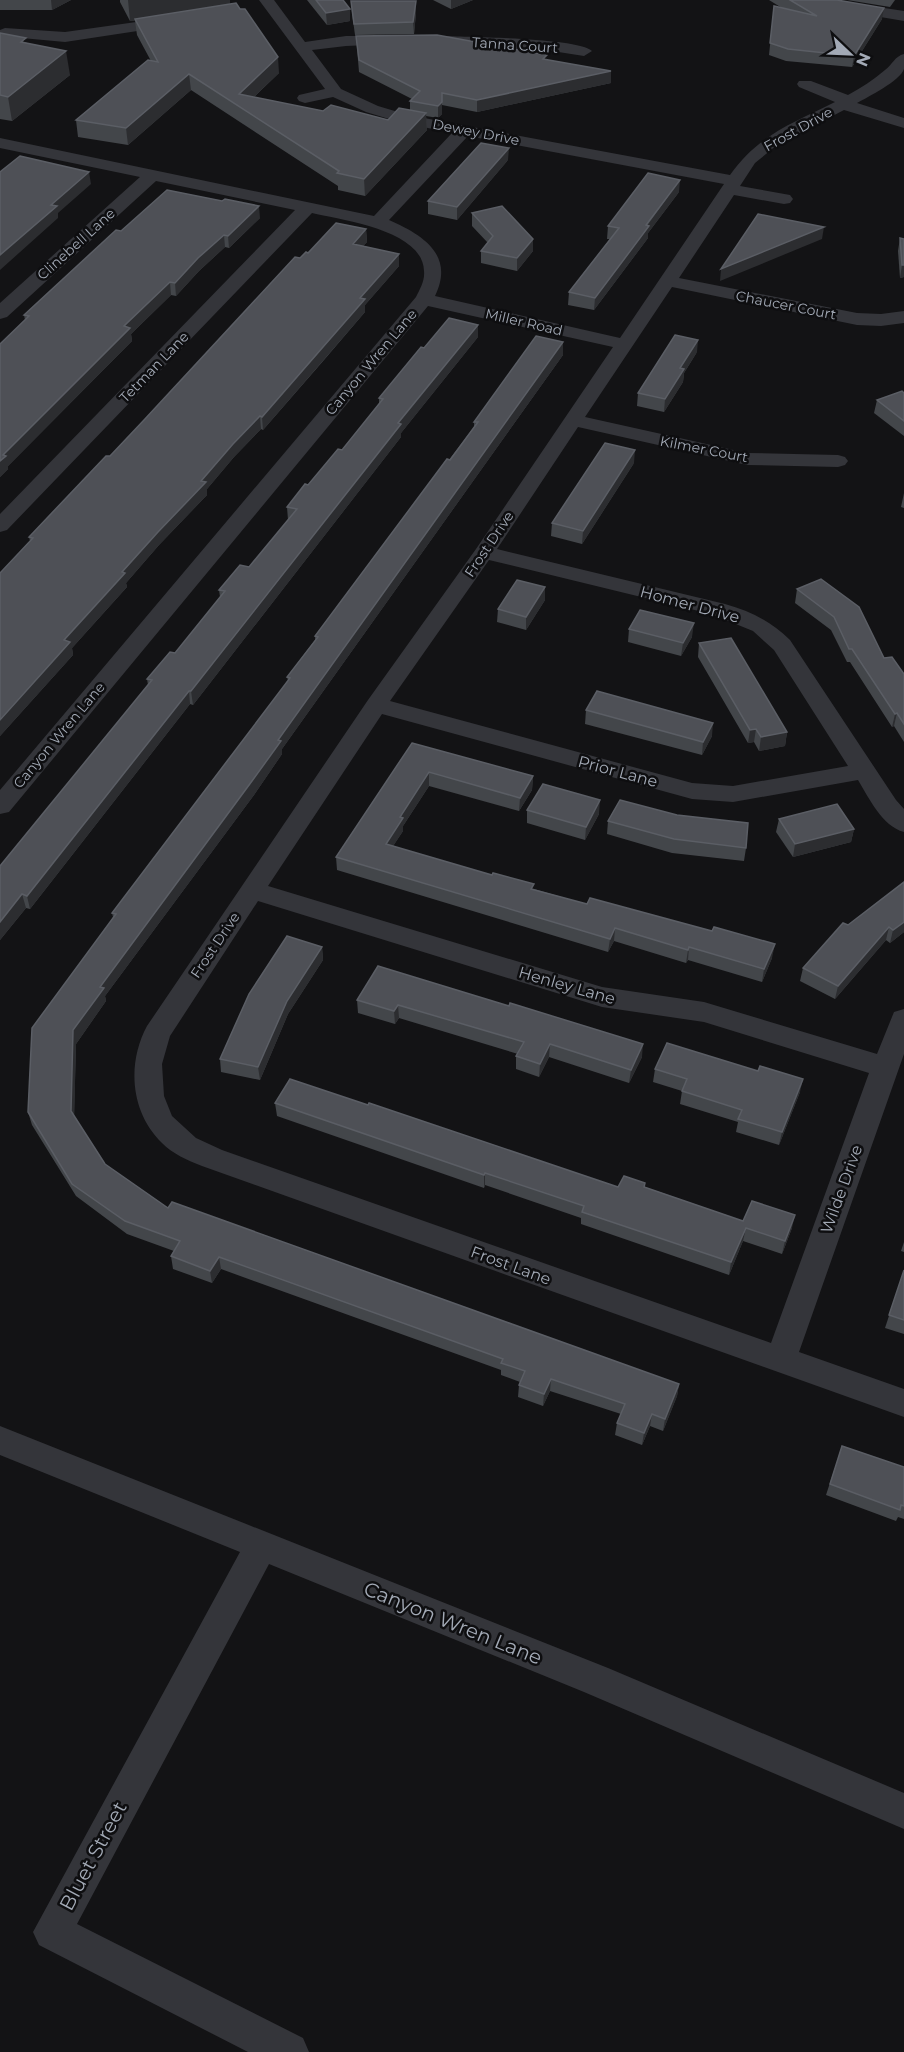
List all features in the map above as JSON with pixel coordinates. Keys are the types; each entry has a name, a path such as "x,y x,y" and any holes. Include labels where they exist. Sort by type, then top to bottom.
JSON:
{"street":[{"path":"804,0 904,16"},
{"path":"249,10 268,4"},
{"name":"Dewey Drive","path":"268,4 335,92 385,114 731,185 784,199"},
{"path":"5,33 48,37 88,35 192,19"},
{"path":"88,35 95,53"},
{"path":"302,47 369,39 402,39"},
{"name":"Tanna Court","path":"424,40 543,45 585,51"},
{"name":"Frost Drive","path":"148,1090 149,1053 157,1033 376,705 484,552 749,160 771,141 870,90 894,71 904,59"},
{"path":"805,84 904,123"},
{"path":"305,98 335,92"},
{"path":"378,222 464,130"},
{"name":"Canyon Wren Lane","path":"0,806 424,299 432,286 434,274 430,248 378,222 1,144"},
{"name":"Clinebell Lane","path":"0,313 152,175"},
{"name":"Tetman Lane","path":"0,526 308,207"},
{"name":"Chaucer Court","path":"668,281 857,319 880,320 904,317"},
{"name":"Miller Road","path":"424,299 624,344"},
{"name":"Kilmer Court","path":"572,420 747,459 838,461"},
{"name":"Homer Drive","path":"484,552 717,609 754,622 771,632 782,645 887,806 904,824"},
{"name":"Prior Lane","path":"376,705 692,791 712,794 733,794 863,771"},
{"name":"Henley Lane","path":"252,890 602,997 632,1003 676,1006 704,1012 885,1067"},
{"name":"Wilde Drive","path":"780,1361 904,1019"},
{"name":"Frost Lane","path":"148,1090 154,1110 165,1128 186,1146 212,1158 904,1403"},
{"name":"Canyon Wren Lane","path":"0,1440 596,1680 904,1810"},
{"name":"Bluet Street","path":"261,1546 52,1932 289,2052"}],"building":[{"path":"316,0 343,0 350,9 326,13"},
{"path":"790,0 837,0 884,8 854,56 788,49 770,43 774,6 817,16"},
{"path":"351,1 416,1 413,22 354,24"},
{"path":"236,3 240,9 245,9 278,57 239,94 323,111 331,105 388,120 399,108 426,113 364,179 337,173 339,171 189,74 126,128 76,120 148,60 158,62 135,19"},
{"path":"0,33 26,38 21,42 66,51 8,97 0,95"},
{"path":"437,35 547,55 543,59 611,71 477,100 442,93 442,102 438,106 410,101 420,91 359,60 356,36"},
{"path":"481,143 509,148 457,207 428,201"},
{"path":"20,156 89,172 51,205 57,206 0,255 0,172"},
{"path":"648,173 680,180 595,298 569,292 619,228 608,226"},
{"path":"167,190 259,206 228,236 224,235 198,258 175,283 170,282 124,326 130,328 3,455 6,456 0,461 0,344 29,316 24,315 116,230 121,231"},
{"path":"502,206 533,239 517,258 481,251 493,236 472,213"},
{"path":"758,214 824,227 721,269"},
{"path":"336,223 366,229 353,244 399,254 360,298 365,299 262,417 260,416 233,444 201,481 206,482 122,572 125,573 64,640 70,642 0,720 0,573 33,538 29,537 106,456 110,456 295,257 300,258 306,252 308,253"},
{"path":"900,238 904,239 904,265 902,265"},
{"path":"449,318 478,325 398,423 401,424 27,896 22,894 0,922 0,866 152,680 147,679 170,652 175,653 225,591 219,590 240,565 249,567 297,509 287,507 305,484 308,485 338,449 342,450 383,399 379,398 421,347 424,348"},
{"path":"675,335 698,340 680,368 684,369 665,399 638,393"},
{"path":"536,336 563,342 278,740 281,741 100,987 104,988 73,1030 71,1111 105,1164 168,1208 172,1202 679,1384 665,1419 652,1414 644,1433 617,1423 625,1404 551,1379 544,1394 519,1385 525,1371 501,1363 503,1359 219,1257 210,1271 171,1256 180,1241 125,1221 72,1184 28,1112 32,1028 116,914 112,913 290,678 287,677 318,637 315,636 447,459 450,460 478,422 474,422"},
{"path":"902,391 904,393 904,421 877,400"},
{"path":"605,443 635,450 583,531 552,523"},
{"path":"821,579 859,607 884,658 892,657 904,674 904,724 852,649 849,649 834,617 797,589"},
{"path":"517,580 545,587 526,617 498,609"},
{"path":"640,610 694,623 683,643 629,629"},
{"path":"731,638 787,732 761,737 756,729 750,730 699,643"},
{"path":"597,691 713,723 703,742 586,710"},
{"path":"412,743 533,776 520,798 429,772 400,817 403,818 386,844 492,875 493,873 534,884 531,889 587,904 590,898 712,931 714,927 775,944 764,969 689,947 688,950 615,928 610,939 336,857"},
{"path":"543,784 600,800 586,827 527,810"},
{"path":"620,800 677,815 748,823 746,848 674,839 608,821"},
{"path":"837,804 854,829 795,844 779,819"},
{"path":"904,882 904,922 893,930 889,927 838,986 803,968 843,923 848,925"},
{"path":"287,936 322,947 287,1001 258,1067 220,1059 249,994"},
{"path":"378,966 643,1044 631,1070 550,1044 540,1064 516,1056 524,1042 398,1005 394,1011 357,1000"},
{"path":"667,1043 758,1071 760,1066 803,1079 782,1132 738,1119 742,1110 682,1091 687,1079 655,1069"},
{"path":"290,1079 368,1105 369,1103 618,1187 624,1176 645,1183 644,1187 743,1221 752,1201 795,1215 785,1241 746,1228 731,1262 582,1212 584,1206 485,1173 484,1175 275,1103"},
{"path":"904,1270 904,1320 889,1315"},
{"path":"842,1446 904,1467 904,1506 901,1505 900,1510 830,1484"}]}
